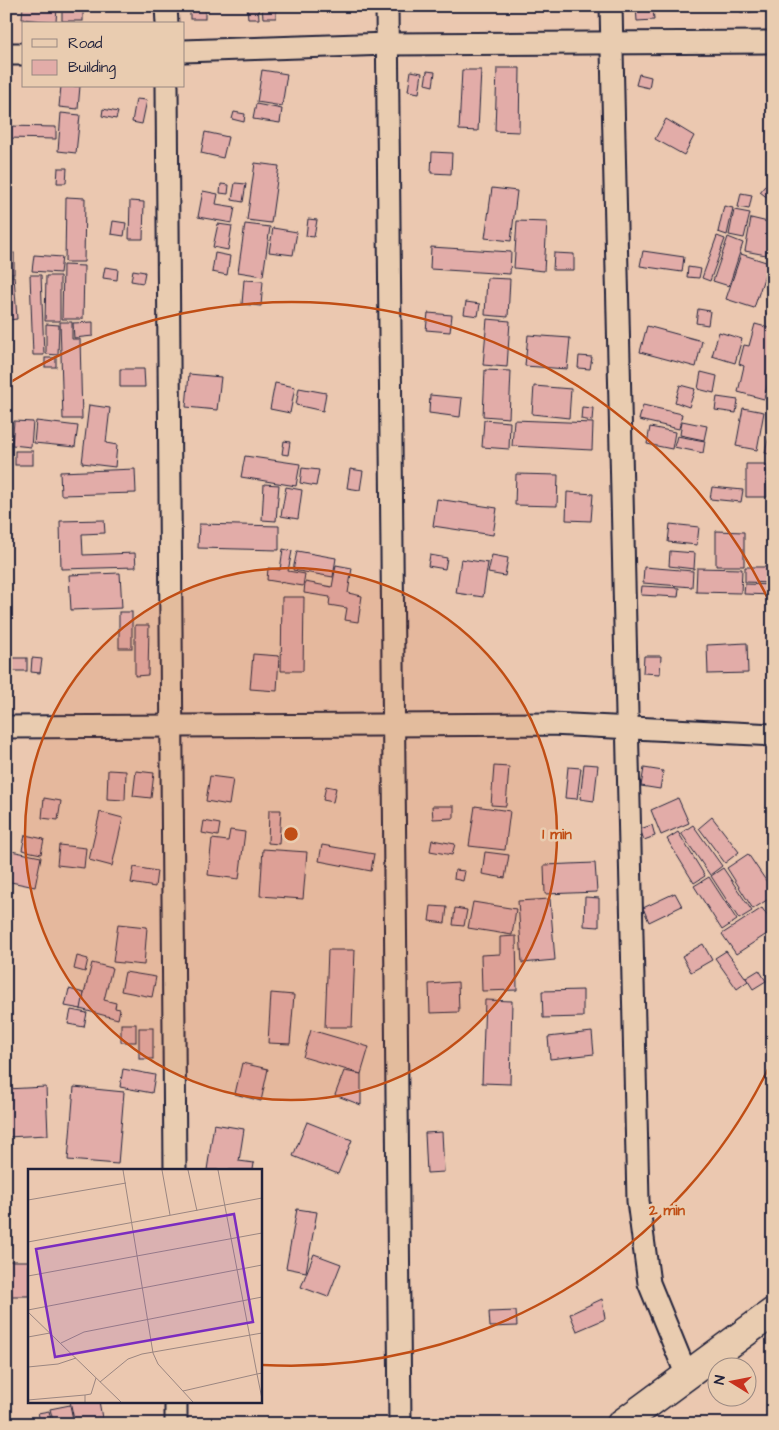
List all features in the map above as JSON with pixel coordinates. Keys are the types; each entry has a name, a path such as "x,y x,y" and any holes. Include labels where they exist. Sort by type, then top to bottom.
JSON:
{"highway":[{"path":"621,1424 773,1312"}],"street":[{"path":"166,6 166,22"},
{"path":"387,6 400,1424"},
{"path":"611,6 638,1201 649,1283 687,1376"},
{"path":"185,51 388,44 773,42"},
{"path":"6,54 22,54"},
{"path":"167,88 175,1169"},
{"path":"6,727 512,724 628,727 773,735"},
{"path":"176,1402 176,1424"}],"building":[{"path":"23,6 57,6 56,22 22,19"},
{"path":"62,6 83,6 83,21 62,21"},
{"path":"190,6 205,6 205,19 190,19"},
{"path":"247,6 258,6 259,19 248,19"},
{"path":"262,6 276,6 276,18 263,18"},
{"path":"636,6 653,6 654,20 637,21"},
{"path":"741,6 767,6 767,11 741,13"},
{"path":"497,68 520,68 519,132 495,131"},
{"path":"262,70 287,74 282,106 257,102"},
{"path":"462,70 481,70 478,131 459,130"},
{"path":"411,71 422,73 419,93 408,91"},
{"path":"427,71 435,72 433,86 425,84"},
{"path":"639,74 651,77 649,88 636,85"},
{"path":"61,88 80,88 78,109 59,107"},
{"path":"136,99 147,100 142,124 132,122"},
{"path":"256,104 282,109 280,123 253,119"},
{"path":"103,109 118,112 116,119 102,116"},
{"path":"234,112 245,114 244,122 232,119"},
{"path":"61,113 80,115 76,153 58,151"},
{"path":"666,119 694,136 684,155 655,139"},
{"path":"6,126 56,127 56,139 6,138"},
{"path":"205,132 228,137 223,158 201,153"},
{"path":"432,152 452,153 451,174 431,173"},
{"path":"255,163 279,166 271,223 247,220"},
{"path":"58,168 67,168 66,183 57,183"},
{"path":"773,176 773,202 760,192"},
{"path":"235,183 246,184 243,202 232,200"},
{"path":"221,184 229,185 228,194 220,193"},
{"path":"492,188 517,191 511,241 485,238"},
{"path":"203,191 218,194 216,204 235,207 232,223 198,217"},
{"path":"741,193 752,195 749,209 738,207"},
{"path":"66,197 85,198 84,262 65,262"},
{"path":"130,201 144,202 143,239 129,239"},
{"path":"724,206 733,208 727,235 718,232"},
{"path":"734,210 750,213 744,238 729,235"},
{"path":"751,218 772,223 766,255 745,251"},
{"path":"308,219 317,220 314,237 306,236"},
{"path":"113,221 126,223 124,236 111,234"},
{"path":"517,221 547,222 544,271 514,268"},
{"path":"218,224 232,226 228,250 213,247"},
{"path":"245,224 270,227 263,276 238,272"},
{"path":"273,228 297,232 293,255 269,252"},
{"path":"717,236 725,239 710,281 702,278"},
{"path":"728,237 743,243 729,286 713,281"},
{"path":"431,247 511,252 510,274 430,269"},
{"path":"643,251 684,257 682,272 640,266"},
{"path":"6,253 14,253 14,274 6,274"},
{"path":"215,253 230,256 227,275 212,272"},
{"path":"554,253 574,254 574,270 553,270"},
{"path":"741,254 769,263 754,308 726,299"},
{"path":"34,255 62,257 60,273 32,271"},
{"path":"63,265 84,266 83,319 62,319"},
{"path":"105,267 118,269 117,280 103,278"},
{"path":"688,267 701,269 699,278 687,277"},
{"path":"133,270 145,272 143,283 131,281"},
{"path":"30,275 41,275 44,355 33,355"},
{"path":"6,276 14,276 17,319 8,320"},
{"path":"46,276 60,276 60,321 45,321"},
{"path":"487,278 510,279 508,317 485,315"},
{"path":"244,280 263,281 261,306 242,304"},
{"path":"466,302 480,304 478,316 464,314"},
{"path":"773,302 773,318 766,315"},
{"path":"698,309 710,311 708,325 696,323"},
{"path":"428,313 452,315 450,332 426,330"},
{"path":"487,319 510,321 507,367 483,365"},
{"path":"60,322 72,322 72,339 80,339 82,419 63,419"},
{"path":"93,322 93,336 74,338 73,323"},
{"path":"46,324 59,325 58,355 46,354"},
{"path":"755,324 773,329 773,383 768,382 764,399 738,392 744,366 739,364 744,345 749,346"},
{"path":"647,326 702,341 696,367 640,352"},
{"path":"719,332 742,339 735,363 712,356"},
{"path":"528,335 570,338 567,369 525,366"},
{"path":"579,356 592,357 590,369 578,368"},
{"path":"45,358 56,358 56,367 45,367"},
{"path":"120,369 144,369 145,387 120,387"},
{"path":"485,370 511,371 509,418 483,416"},
{"path":"701,372 717,376 714,393 698,389"},
{"path":"189,374 221,377 217,410 186,407"},
{"path":"275,383 295,387 290,413 270,409"},
{"path":"680,385 695,389 689,407 675,402"},
{"path":"534,386 571,389 569,418 532,414"},
{"path":"299,388 326,393 323,411 296,405"},
{"path":"430,395 462,398 460,417 429,413"},
{"path":"717,397 738,400 736,413 715,410"},
{"path":"89,405 110,408 106,443 117,445 115,467 82,463"},
{"path":"643,405 682,414 679,429 639,420"},
{"path":"582,407 593,408 592,421 581,419"},
{"path":"743,408 764,412 757,450 736,446"},
{"path":"773,418 773,455 765,453"},
{"path":"484,420 510,422 509,449 482,447"},
{"path":"514,420 593,423 592,450 512,446"},
{"path":"14,421 33,422 31,447 12,445"},
{"path":"36,421 78,426 75,447 34,443"},
{"path":"682,421 707,426 704,440 680,435"},
{"path":"650,427 675,432 672,449 647,444"},
{"path":"677,436 705,441 703,453 674,447"},
{"path":"284,441 290,442 288,455 282,454"},
{"path":"15,451 33,451 33,465 15,465"},
{"path":"245,456 300,464 296,486 241,477"},
{"path":"746,464 766,464 767,497 746,497"},
{"path":"302,468 319,470 316,486 300,483"},
{"path":"135,469 136,493 61,495 60,472"},
{"path":"350,469 363,471 360,490 347,488"},
{"path":"516,474 558,475 557,506 515,505"},
{"path":"264,484 279,485 276,521 262,520"},
{"path":"286,487 302,490 298,519 281,516"},
{"path":"712,487 743,490 741,502 710,499"},
{"path":"567,492 593,494 591,521 566,520"},
{"path":"437,499 497,508 493,535 433,526"},
{"path":"104,520 105,533 82,534 83,555 135,553 136,567 61,569 60,521"},
{"path":"199,524 279,526 279,550 198,548"},
{"path":"670,524 699,527 697,545 668,542"},
{"path":"716,531 744,532 744,566 716,566"},
{"path":"283,549 292,551 288,571 305,574 303,586 267,580 268,568 280,570"},
{"path":"297,551 336,558 333,577 293,570"},
{"path":"670,551 695,553 694,569 669,566"},
{"path":"430,555 447,558 445,569 428,566"},
{"path":"492,555 508,558 505,576 488,573"},
{"path":"461,559 488,563 483,597 456,593"},
{"path":"336,565 352,568 348,593 362,596 358,622 345,620 347,608 329,605 330,597 304,593 305,582 332,587"},
{"path":"644,567 693,571 692,587 643,583"},
{"path":"745,567 773,567 773,583 745,582"},
{"path":"697,568 742,569 741,593 696,592"},
{"path":"120,573 122,608 71,610 69,575"},
{"path":"745,584 773,585 773,595 744,594"},
{"path":"642,586 679,588 678,597 641,595"},
{"path":"282,597 304,597 303,671 281,671"},
{"path":"119,612 132,612 132,648 119,648"},
{"path":"135,625 149,625 148,675 135,676"},
{"path":"747,643 748,673 708,674 707,645"},
{"path":"253,654 279,656 277,691 250,689"},
{"path":"644,656 661,656 660,674 643,673"},
{"path":"6,658 27,658 27,671 6,671"},
{"path":"32,658 42,659 40,673 31,672"},
{"path":"584,764 598,765 594,801 580,799"},
{"path":"494,766 509,767 506,806 491,805"},
{"path":"568,767 581,768 577,799 565,798"},
{"path":"644,768 663,771 660,789 641,786"},
{"path":"108,770 126,771 125,800 107,799"},
{"path":"136,771 154,773 151,798 133,796"},
{"path":"210,776 233,779 229,805 206,801"},
{"path":"326,786 336,788 333,802 323,800"},
{"path":"44,798 61,801 58,820 42,818"},
{"path":"678,798 689,823 661,835 651,810"},
{"path":"432,806 454,806 454,818 433,819"},
{"path":"475,806 510,811 505,850 469,846"},
{"path":"269,810 281,810 279,844 268,843"},
{"path":"100,812 123,818 112,866 89,860"},
{"path":"712,817 739,852 725,863 699,828"},
{"path":"204,821 220,824 218,836 202,833"},
{"path":"652,825 655,836 644,840 640,829"},
{"path":"693,825 722,866 710,875 681,833"},
{"path":"230,830 245,832 239,879 208,875 212,839 228,841"},
{"path":"678,832 705,876 694,883 667,839"},
{"path":"25,835 44,839 41,854 22,850"},
{"path":"432,840 455,844 452,855 430,851"},
{"path":"59,845 86,848 84,868 57,865"},
{"path":"322,845 374,854 371,871 319,861"},
{"path":"263,849 307,852 303,899 260,896"},
{"path":"6,850 41,857 35,887 6,881"},
{"path":"485,852 509,855 505,878 482,874"},
{"path":"748,854 773,891 773,896 753,909 727,868"},
{"path":"595,863 597,892 545,894 544,865"},
{"path":"134,867 157,871 155,887 131,883"},
{"path":"723,868 752,911 739,919 711,876"},
{"path":"455,870 465,871 463,881 454,879"},
{"path":"709,877 737,920 722,930 694,886"},
{"path":"675,893 682,906 649,922 643,908"},
{"path":"585,897 599,898 599,927 584,926"},
{"path":"550,899 555,960 522,963 518,901"},
{"path":"473,902 516,909 512,935 468,928"},
{"path":"431,906 447,907 445,923 429,921"},
{"path":"455,908 467,910 464,926 453,925"},
{"path":"762,908 773,924 773,930 736,954 722,934"},
{"path":"118,924 147,927 144,965 113,962"},
{"path":"516,936 517,990 482,991 481,955 500,954 500,937"},
{"path":"703,944 712,960 691,972 682,956"},
{"path":"328,950 355,950 352,1027 325,1027"},
{"path":"726,951 748,981 737,989 715,958"},
{"path":"77,956 88,959 85,972 74,969"},
{"path":"92,963 112,968 104,1000 116,1003 115,1008 120,1009 118,1019 80,1009"},
{"path":"759,970 766,981 753,989 746,978"},
{"path":"125,972 156,977 152,997 121,991"},
{"path":"458,982 459,1012 430,1013 429,984"},
{"path":"69,989 84,993 81,1009 65,1006"},
{"path":"583,990 583,1017 543,1018 542,991"},
{"path":"271,993 294,995 290,1044 268,1043"},
{"path":"485,1000 512,1001 510,1084 482,1083"},
{"path":"71,1010 87,1013 84,1027 68,1024"},
{"path":"121,1024 136,1024 136,1042 121,1042"},
{"path":"139,1028 153,1028 153,1059 139,1059"},
{"path":"311,1030 369,1047 361,1074 303,1057"},
{"path":"592,1032 594,1054 550,1059 548,1037"},
{"path":"242,1063 268,1069 261,1101 235,1094"},
{"path":"123,1069 155,1075 152,1093 120,1087"},
{"path":"344,1071 361,1074 361,1105 335,1095"},
{"path":"46,1087 48,1135 6,1137 6,1089"},
{"path":"74,1087 124,1092 118,1164 68,1160"},
{"path":"307,1122 352,1140 338,1174 293,1156"},
{"path":"214,1124 244,1129 239,1161 254,1163 253,1169 207,1169"},
{"path":"442,1132 444,1172 427,1173 425,1133"},
{"path":"297,1209 317,1212 306,1272 286,1268"},
{"path":"314,1254 341,1264 328,1297 301,1287"},
{"path":"6,1261 28,1261 28,1296 6,1296"},
{"path":"602,1299 605,1319 577,1331 570,1314"},
{"path":"516,1311 517,1326 490,1327 489,1312"},
{"path":"70,1402 99,1402 103,1424 75,1424"},
{"path":"70,1405 74,1424 54,1424 50,1409"},
{"path":"49,1411 52,1424 41,1424 38,1413"}]}
